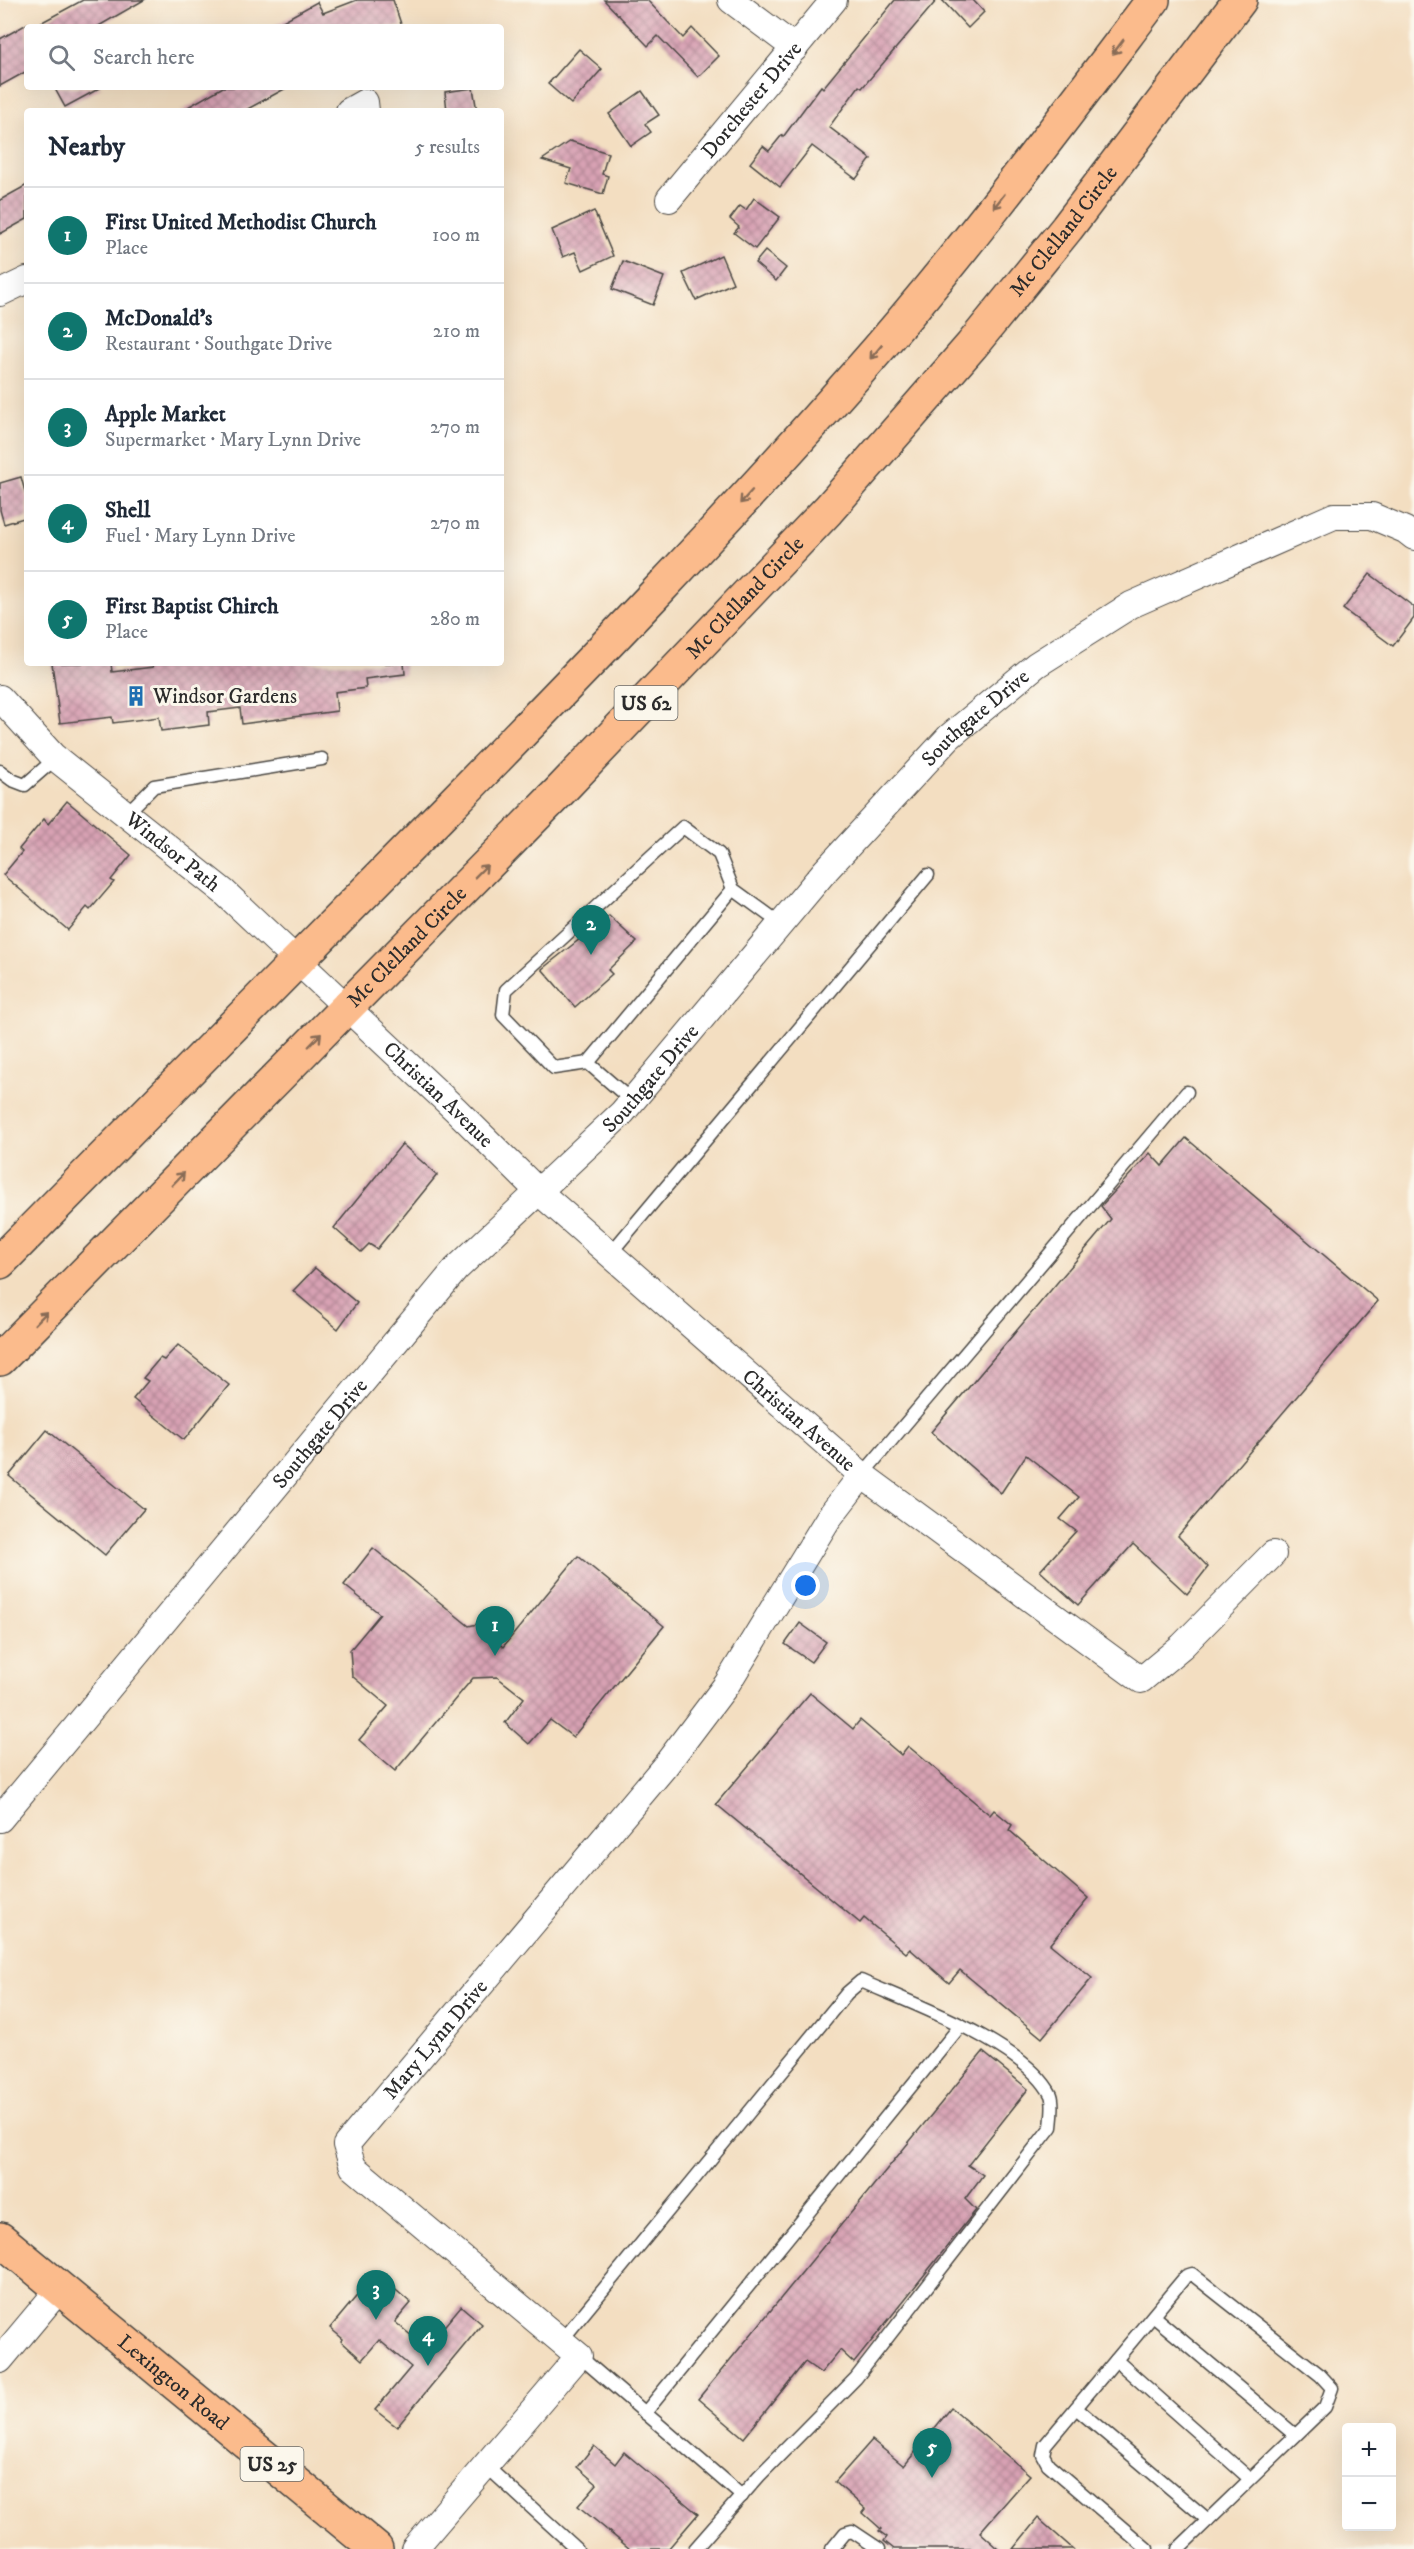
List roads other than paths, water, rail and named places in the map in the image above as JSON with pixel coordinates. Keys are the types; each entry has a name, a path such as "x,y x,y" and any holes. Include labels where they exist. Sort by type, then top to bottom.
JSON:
{"main road":[{"path":"0,1262 647,604 855,376 982,224 1153,0"},
{"name":"Mc Clelland Circle","path":"0,1359 631,718 844,492 972,345 1067,228 1240,0"},
{"name":"Lexington Road","path":"0,2239 376,2549"}],"street":[{"path":"731,0 795,48"},
{"name":"Dorchester Drive","path":"669,200 834,0"},
{"path":"0,293 24,281"},
{"name":"Southgate Drive","path":"0,1819 456,1269 632,1101 825,871 949,737 1035,665 1131,605 1334,516 1371,516 1405,530 1414,537"},
{"name":"Windsor Path","path":"0,698 56,758 224,892 347,1007"},
{"name":"Christian Avenue","path":"347,1007 456,1109 539,1192 862,1475 1141,1680 1182,1646 1273,1554"},
{"name":"Mary Lynn Drive","path":"570,2348 353,2168 346,2145 665,1766 727,1684 828,1520 862,1475"},
{"path":"0,2360 61,2287"},
{"path":"414,2549 485,2465 570,2348"}],"lane":[{"path":"0,771 12,780 25,785 56,758"},
{"path":"126,814 154,786 322,759"},
{"path":"733,889 588,1063 554,1068 503,1015 506,990 683,827 718,854 733,889 781,924"},
{"path":"609,1255 928,875"},
{"path":"588,1063 632,1101"},
{"path":"862,1475 1187,1092"},
{"path":"694,2549 856,2378 1052,2127 1052,2097 1031,2068 961,2025 861,1981 847,1992 570,2348 742,2496"},
{"path":"645,2413 961,2025"},
{"path":"1147,2549 1048,2464 1043,2455 1045,2445 1186,2276 1192,2274 1320,2375 1332,2388 1325,2406 1178,2549"},
{"path":"1153,2316 1295,2435"},
{"path":"1116,2360 1250,2479"},
{"path":"1076,2408 1208,2520"},
{"path":"485,2465 577,2549"},
{"path":"832,2549 845,2533 852,2531 879,2549"}],"place":[{"name":"Windsor Gardens","path":"136,696"},
{"name":"McDonald's","path":"591,955"},
{"name":"First United Methodist Church","path":"495,1656"},
{"name":"Apple Market","path":"376,2320"},
{"name":"Shell","path":"428,2366"},
{"name":"First Baptist Chirch","path":"932,2478"}]}
